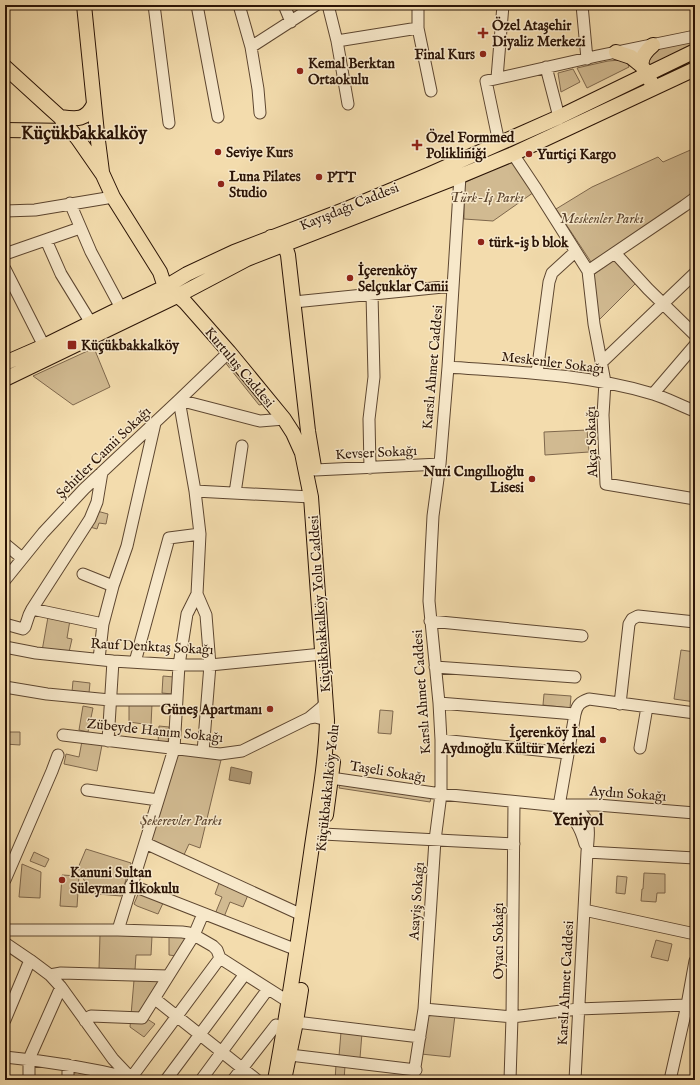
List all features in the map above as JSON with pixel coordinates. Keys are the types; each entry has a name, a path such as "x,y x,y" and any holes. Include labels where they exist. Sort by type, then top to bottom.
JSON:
{"main road":[{"path":"84,5 97,133 103,175"},
{"path":"654,45 648,48 641,62 652,83 658,87"},
{"name":"Kayışdağı Caddesi","path":"5,363 44,346 167,286 186,274 234,252 349,208 428,175 559,117 644,70 695,51"},
{"path":"616,52 631,57 644,70"},
{"path":"5,67 60,117 103,175"},
{"name":"Kayışdağı Caddesi","path":"286,250 290,248 299,238 513,154 695,69"},
{"path":"60,117 75,119 80,118 90,111 94,104"},
{"path":"5,130 74,135 85,140 91,138 97,133"},
{"name":"Kurtuluş Caddesi","path":"103,175 113,197 160,272 163,281 181,297 229,352 284,419 293,433"},
{"path":"270,237 279,238 286,250 294,302 308,431 315,470"},
{"path":"5,379 181,297 240,262 286,250"},
{"path":"150,294 157,284 160,272 176,276 186,274"},
{"path":"181,297 180,287 186,274"},
{"path":"284,419 289,421 296,419 302,414 305,408"},
{"path":"293,433 301,428 308,431"},
{"name":"Küçükbakkalköy Yolu Caddesi","path":"293,433 302,453 311,497 327,720 326,777"},
{"name":"Küçükbakkalköy Yolu","path":"274,1080 289,1002 302,915 326,777 336,730 320,499 315,470"},
{"name":"Küçükbakkalköy Yolu","path":"284,1080 296,1022 323,834 326,777"}],"street":[{"path":"154,5 169,123"},
{"path":"197,5 218,117"},
{"path":"239,5 251,47 260,113"},
{"path":"284,5 291,22"},
{"path":"251,47 316,5"},
{"path":"328,5 337,41 348,104"},
{"path":"418,5 418,28 431,91"},
{"path":"499,143 492,79 503,5"},
{"path":"582,5 592,57"},
{"path":"337,41 418,28"},
{"path":"492,79 695,36"},
{"path":"546,67 559,117"},
{"path":"513,154 588,272 594,324 605,382"},
{"name":"Karslı Ahmet Caddesi","path":"460,176 448,367 434,516 429,600 439,703 441,794 571,808 584,815 587,820 589,835 575,1080"},
{"path":"5,211 35,210 113,197"},
{"path":"588,272 695,198"},
{"path":"70,203 96,263 121,308"},
{"path":"5,254 80,228"},
{"path":"46,240 61,274 90,323"},
{"path":"537,373 549,282 552,273 575,252"},
{"path":"615,253 695,335"},
{"path":"5,269 44,346"},
{"path":"601,363 695,273"},
{"path":"294,302 453,286"},
{"path":"370,468 369,419 374,377 372,294"},
{"path":"654,394 695,345"},
{"name":"Şehitler Camii Sokağı","path":"5,580 61,513 102,472 229,352"},
{"name":"Meskenler Sokağı","path":"448,367 537,373 605,382 654,394 695,411"},
{"name":"Akça Sokağı","path":"605,382 603,415 606,484 695,499"},
{"path":"118,930 174,749 179,665 187,614 197,594 200,534 195,491 179,400 260,421 284,419"},
{"path":"99,659 103,624 127,546 155,423"},
{"path":"235,493 242,446"},
{"name":"Kevser Sokağı","path":"315,470 440,464"},
{"path":"5,624 23,629 25,628 32,609 90,519 97,502 102,472"},
{"path":"195,491 311,497"},
{"path":"135,662 169,538 200,534"},
{"path":"5,544 22,558"},
{"path":"82,574 114,586"},
{"path":"197,594 206,615 210,666 203,752"},
{"path":"32,609 103,624"},
{"path":"620,704 629,624 632,619 638,616 695,622"},
{"path":"430,621 582,636"},
{"name":"Rauf Denktaş Sokağı","path":"5,647 36,653 113,661 210,666 322,654"},
{"path":"108,741 113,661"},
{"path":"435,667 575,676"},
{"path":"5,687 47,694 110,700 177,700"},
{"path":"559,806 567,753 576,709 583,701 589,699 695,713"},
{"name":"Zübeyde Hanım Sokağı","path":"63,735 220,754 242,751 309,718 326,703"},
{"path":"439,703 575,714"},
{"path":"640,748 647,707"},
{"path":"309,718 315,717 327,720"},
{"path":"441,740 567,753"},
{"path":"5,880 58,754"},
{"name":"Taşeli Sokağı","path":"326,777 441,794"},
{"path":"87,790 158,800"},
{"name":"Asayiş Sokağı","path":"415,1075 424,1009 435,840 441,794"},
{"name":"Oyacı Sokağı","path":"510,1080 514,802"},
{"name":"Aydın Sokağı","path":"559,806 573,804 596,805 695,813"},
{"path":"323,834 514,844"},
{"path":"145,843 302,915"},
{"path":"587,852 695,858"},
{"path":"131,885 297,950"},
{"path":"584,910 695,934"},
{"path":"85,1021 91,1016 142,1018 194,935 203,914"},
{"path":"5,930 118,930 189,933 213,946 220,958 289,1002"},
{"path":"5,943 50,975 113,1059 132,1079"},
{"path":"132,1079 176,1016 220,958"},
{"path":"5,1020 30,960"},
{"path":"670,1080 691,1007 695,961"},
{"path":"50,975 61,973 168,976"},
{"path":"166,1080 245,974"},
{"path":"29,1080 29,1059 61,988"},
{"path":"201,1080 268,989"},
{"path":"155,999 257,1080"},
{"path":"424,1009 512,1017 578,1009 691,1007"},
{"path":"296,1022 420,1037"},
{"path":"233,1080 276,1025"},
{"path":"290,1055 415,1075"},
{"path":"5,1057 29,1059 68,1066 109,1076 132,1079"},
{"path":"68,1066 68,1080"}],"green space":[{"path":"695,40 695,45 646,68 653,49"},
{"path":"621,60 628,64 629,67 587,88 577,68 608,61"},
{"path":"573,69 580,82 561,92 558,73"},
{"name":"Meskenler Parkı","path":"695,148 695,194 591,262 556,209 592,187 658,157 663,162"},
{"name":"Türk-İş Parkı","path":"515,159 537,190 493,221 464,219 464,183"},
{"name":"Meskenler Parkı","path":"618,251 638,281 597,322 593,276"},
{"path":"94,348 110,387 73,405 33,376"},
{"path":"228,357 264,404 259,405 224,361"},
{"path":"587,430 589,452 545,455 544,432"},
{"path":"97,511 108,514 106,524 99,523 97,529 90,527"},
{"path":"48,617 70,620 67,638 72,639 69,652 42,651"},
{"path":"681,650 695,652 695,702 674,699"},
{"path":"163,676 174,677 172,694 162,693"},
{"path":"73,681 90,683 89,693 72,692"},
{"path":"544,694 571,696 570,708 543,705"},
{"path":"129,704 152,704 151,725 129,722"},
{"path":"83,706 93,708 88,732 79,730"},
{"path":"380,710 393,711 391,734 378,733"},
{"path":"159,726 169,727 168,744 158,743"},
{"path":"5,732 20,732 20,745 5,744"},
{"path":"82,741 102,745 97,771 64,764 66,754 79,757"},
{"name":"Şekerevler Parkı","path":"176,753 221,760 200,848 189,844 183,857 148,842"},
{"path":"340,784 431,798 430,802 339,788"},
{"path":"86,849 131,863 121,896 87,893 88,888 78,868"},
{"path":"34,852 49,859 45,867 30,861"},
{"path":"22,864 41,872 40,898 19,897"},
{"path":"644,873 665,874 665,893 657,893 656,902 641,901"},
{"path":"62,875 79,876 77,907 60,906"},
{"path":"617,876 627,877 625,894 616,893"},
{"path":"219,883 248,895 243,907 230,902 224,917 215,914 222,897 215,894"},
{"path":"139,892 164,901 158,914 134,904"},
{"path":"169,934 189,938 177,956 169,955"},
{"path":"100,935 152,936 151,955 136,955 135,970 99,969"},
{"path":"656,940 672,944 668,961 651,957"},
{"path":"134,980 163,981 141,1015 155,1024 144,1037 130,1027"},
{"path":"429,1013 455,1015 450,1057 421,1054"},
{"path":"341,1032 362,1033 360,1058 339,1056"},
{"path":"336,1065 345,1066 344,1080 335,1080"}],"shaded area":[{"path":"231,767 252,772 250,784 229,780"}],"place":[{"name":"Özel Ataşehir Diyaliz Merkezi","path":"483,33"},
{"name":"Final Kurs","path":"483,54"},
{"name":"Kemal Berktan Ortaokulu","path":"300,71"},
{"name":"Özel Formmed Polikliniği","path":"417,145"},
{"name":"Seviye Kurs","path":"218,152"},
{"name":"Yurtiçi Kargo","path":"529,154"},
{"name":"PTT","path":"319,177"},
{"name":"Luna Pilates Studio","path":"221,184"},
{"name":"türk-iş b blok","path":"481,242"},
{"name":"İçerenköy Selçuklar Camii","path":"350,278"},
{"name":"Küçükbakkalköy","path":"72,345"},
{"name":"Nuri Cıngıllıoğlu Lisesi","path":"532,479"},
{"name":"Güneş Apartmanı","path":"270,709"},
{"name":"İçerenköy İnal Aydınoğlu Kültür Merkezi","path":"603,740"},
{"name":"Kanuni Sultan Süleyman İlkokulu","path":"62,880"}],"district":[{"name":"Küçükbakkalköy","path":"84,133"},
{"name":"Yeniyol","path":"578,819"}]}
